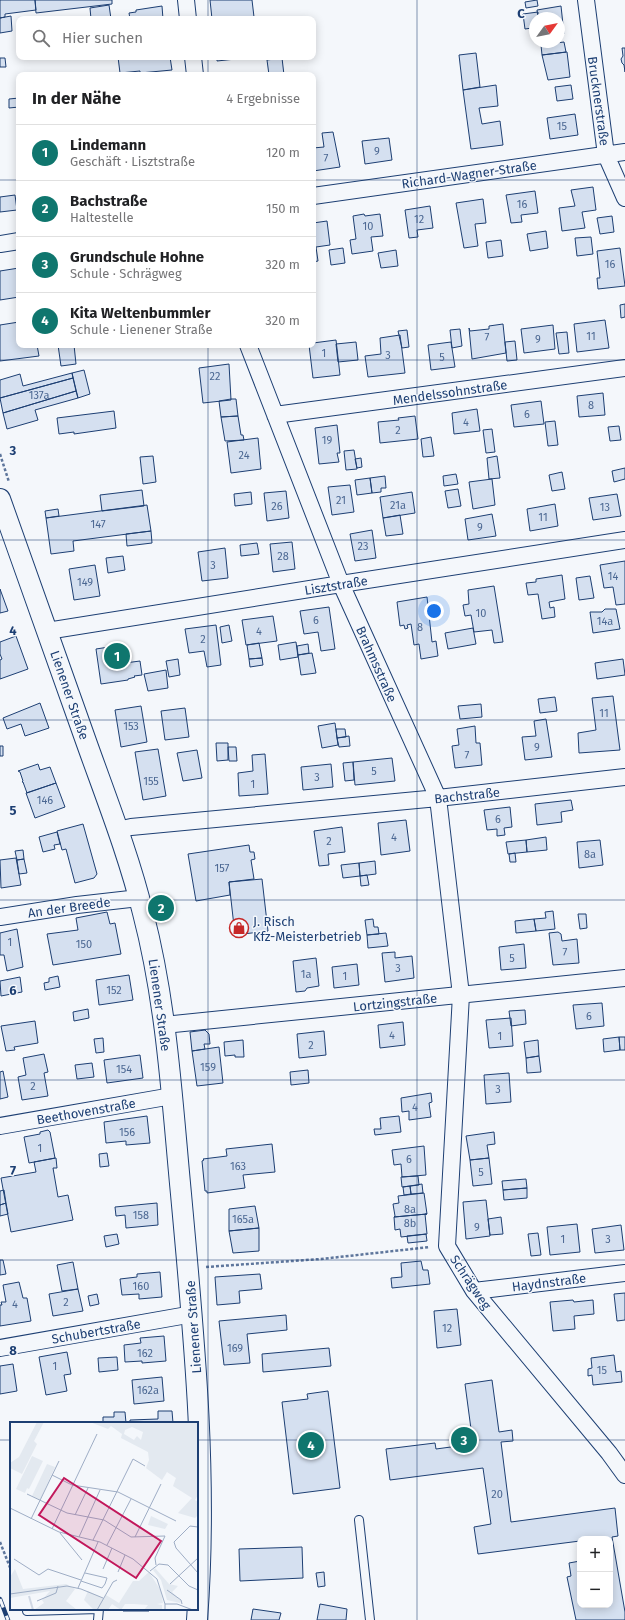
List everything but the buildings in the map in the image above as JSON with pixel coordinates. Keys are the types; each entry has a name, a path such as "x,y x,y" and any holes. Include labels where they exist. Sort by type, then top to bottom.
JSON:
{"street":[{"path":"186,0 188,16"},
{"name":"Brucknerstraße","path":"586,0 606,154 625,198"},
{"path":"193,60 195,72"},
{"name":"Richard-Wagner-Straße","path":"316,196 625,152"},
{"path":"0,244 16,241"},
{"name":"Brahmsstraße","path":"249,348 341,584 438,798 461,995"},
{"name":"Mendelssohnstraße","path":"275,415 625,368"},
{"name":"Lienener Straße","path":"0,499 48,631 117,830 139,898 154,961 164,1026 172,1096 193,1314 200,1440 198,1578"},
{"name":"Lisztstraße","path":"48,631 625,540"},
{"name":"Bachstraße","path":"117,830 131,826 438,798 625,777"},
{"name":"An der Breede","path":"0,917 77,905 139,898"},
{"name":"Lortzingstraße","path":"164,1026 625,978"},
{"name":"Schrägweg","path":"461,995 447,1246 474,1291 609,1453 625,1475"},
{"name":"Beethovenstraße","path":"0,1126 172,1096"},
{"name":"Haydnstraße","path":"474,1291 625,1273"},
{"name":"Schubertstraße","path":"0,1348 193,1314"},
{"name":"Lienener Straße","path":"197,1610 197,1620"}],"lane":[{"path":"359,1520 370,1620"},
{"path":"27,1611 63,1610"},
{"path":"98,1620 99,1610"}],"path":[{"path":"188,1268 321,1259 447,1246"},
{"path":"0,1542 10,1567"}],"railway":[{"path":"0,1599 8,1620"}],"place":[{"name":"Lindemann","path":"117,656"},
{"name":"Bachstraße","path":"161,908"},
{"name":"J. Risch Kfz-Meisterbetrieb","path":"239,928"},
{"name":"Grundschule Hohne","path":"464,1440"},
{"name":"Kita Weltenbummler","path":"311,1445"}]}
